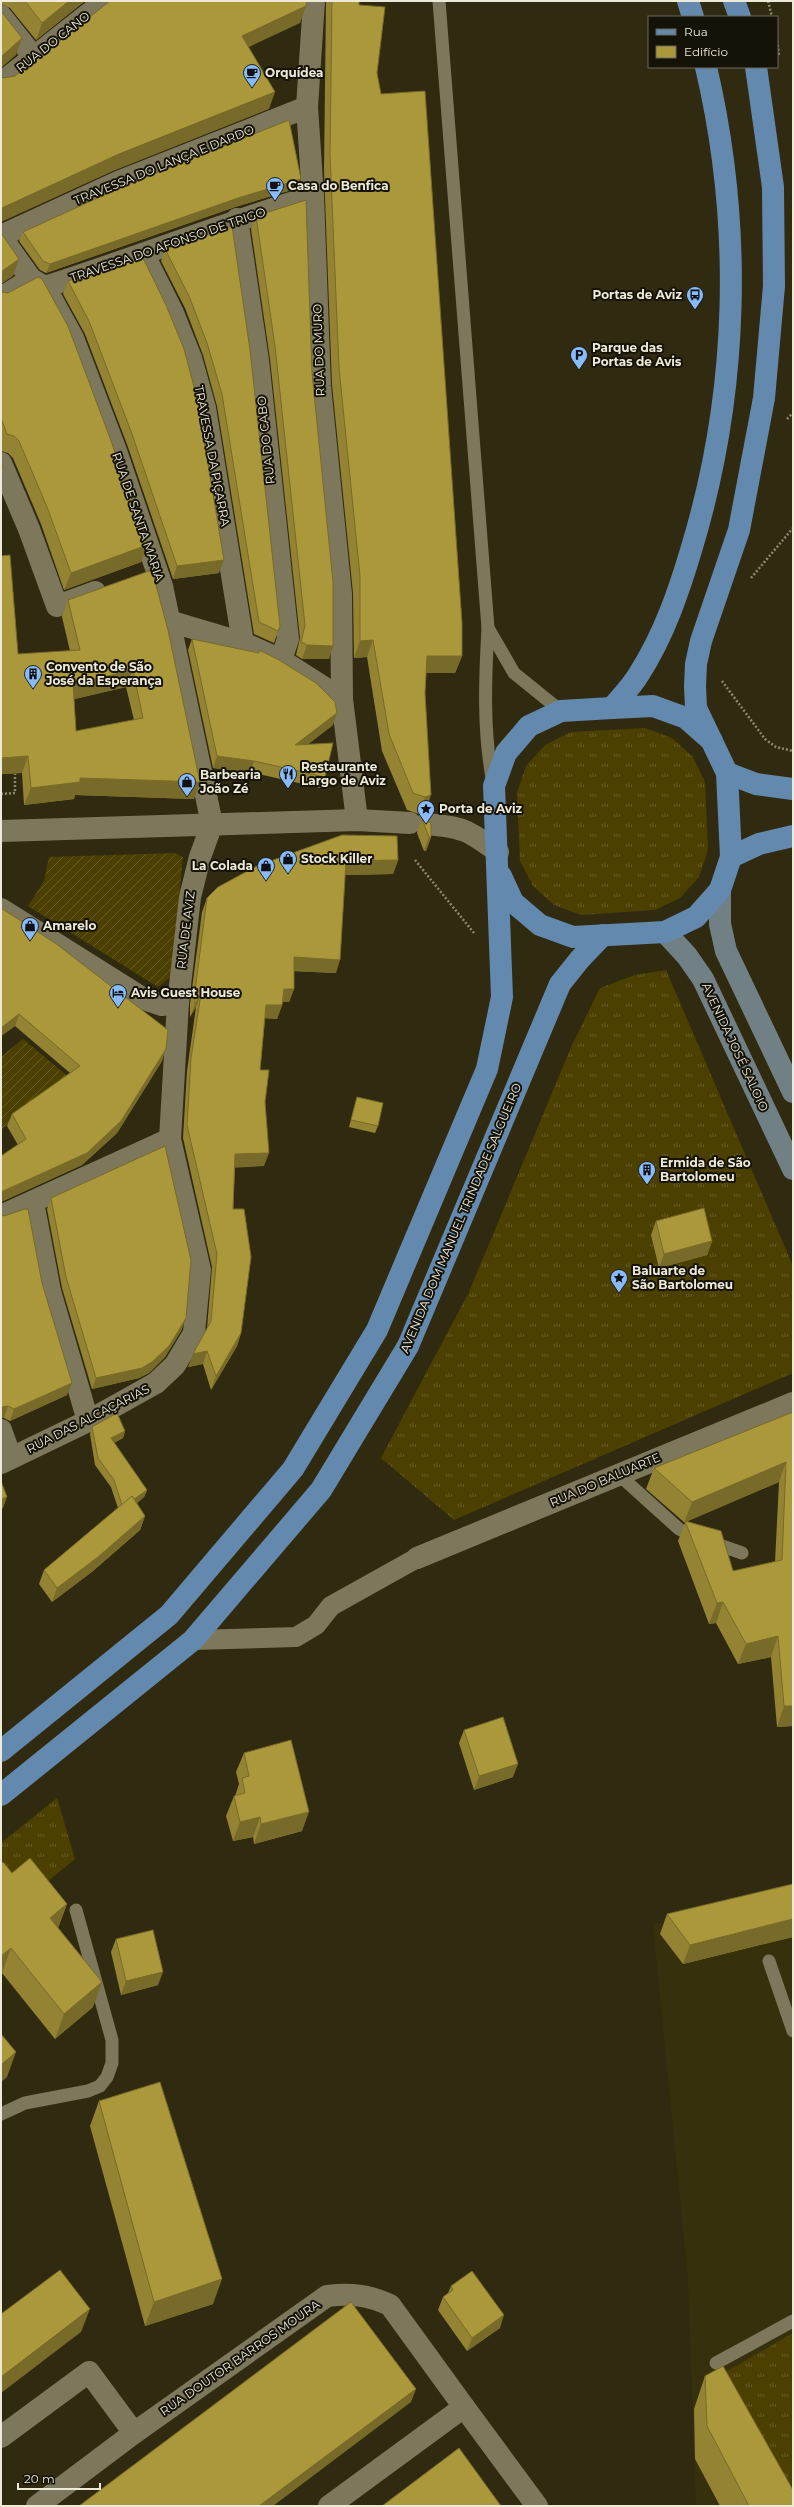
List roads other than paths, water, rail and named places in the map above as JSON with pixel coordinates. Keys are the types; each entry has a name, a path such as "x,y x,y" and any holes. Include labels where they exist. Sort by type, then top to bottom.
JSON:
{"main road":[{"path":"688,1 693,16"},
{"path":"734,1 740,16"},
{"path":"744,1 747,16"},
{"path":"612,708 639,675 652,652 682,582 704,507 722,412 730,343 732,282 730,222 724,159 706,68"},
{"path":"756,68 773,187 774,286 764,398 753,468 739,530 701,641 696,664 696,708 727,773 731,857 720,890 720,924 726,951 793,1092"},
{"path":"1,1751 169,1615 293,1470 376,1330 487,1069 502,997 494,786 506,753 529,726 561,711 612,708 653,706 686,718 712,741"},
{"path":"727,773 756,784 793,789"},
{"path":"731,857 759,844 793,836"},
{"path":"498,861 513,902 540,925 573,937 665,932 696,917 720,890"},
{"name":"AVENIDA JOSÉ SALOIO","path":"665,932 686,956 703,979 793,1169"},
{"name":"AVENIDA DOM MANUEL TRINDADE SALGUEIRO","path":"1,1795 193,1640 321,1490 408,1346 560,984 580,959 603,935"}],"street":[{"name":"RUA DO CANO","path":"1,82 105,1"},
{"name":"RUA DO MURO","path":"314,1 307,107 314,196 320,386 341,594 342,699 357,820"},
{"path":"1,16 33,56"},
{"name":"TRAVESSA DO LANÇA E DARDO","path":"1,237 118,182 307,107"},
{"name":"TRAVESSA DO AFONSO DE TRIGO","path":"1,298 38,283 144,255 237,219 314,196"},
{"name":"RUA DO CABO","path":"237,219 258,360 288,640 281,660"},
{"name":"RUA DE SANTA MARIA","path":"1,237 38,283 73,338 158,569 212,824"},
{"name":"TRAVESSA DA PIÇARRA","path":"144,255 172,313 191,358 205,408 243,643"},
{"path":"1,463 29,529 57,606 115,585"},
{"path":"136,577 158,569"},
{"path":"170,621 243,643 281,660 342,699"},
{"path":"1,831 357,820 456,826 473,834 498,861"},
{"name":"RUA DE AVIZ","path":"170,1139 178,1003 190,897 200,857 212,824"},
{"path":"2,911 144,999 162,1004 178,1003"},
{"path":"1,1216 170,1139"},
{"name":"RUA DAS ALCAÇARIAS","path":"6,1461 88,1421 156,1383 175,1365 194,1333 200,1270 170,1139"},
{"path":"33,1202 50,1291 88,1421"},
{"name":"RUA DO BALUARTE","path":"417,1558 793,1403"},
{"path":"1,1430 6,1461"},
{"path":"193,1640 296,1637 316,1625 331,1606 417,1558"},
{"name":"RUA DOUTOR BARROS MOURA","path":"37,2506 134,2433 327,2296 349,2293 372,2296 390,2305 537,2506"},
{"path":"1,2437 89,2372 134,2433"},
{"path":"328,2506 464,2407"}],"lane":[{"path":"439,1 488,628 485,690 488,754 494,786"},
{"path":"488,628 514,673 561,711"},
{"path":"618,1474 679,1529 691,1535 742,1553"},
{"path":"1,2114 25,2103 88,2091 100,2086 110,2070 112,2063 112,2040 76,1910"},
{"path":"769,1961 793,2031"},
{"path":"716,2363 793,2321"}],"place":[{"name":"Orquídea","path":"252,88"},
{"name":"Casa do Benfica","path":"275,201"},
{"name":"Portas de Aviz","path":"695,310"},
{"name":"Parque das Portas de Avis","path":"579,370"},
{"name":"Convento de São José da Esperança","path":"33,689"},
{"name":"Restaurante Largo de Aviz","path":"288,789"},
{"name":"Barbearia João Zé","path":"187,797"},
{"name":"Porta de Aviz","path":"426,824"},
{"name":"Stock Killer","path":"288,874"},
{"name":"La Colada","path":"266,881"},
{"name":"Amarelo","path":"30,941"},
{"name":"Avis Guest House","path":"118,1008"},
{"name":"Ermida de São Bartolomeu","path":"647,1185"},
{"name":"Baluarte de São Bartolomeu","path":"619,1293"}]}
